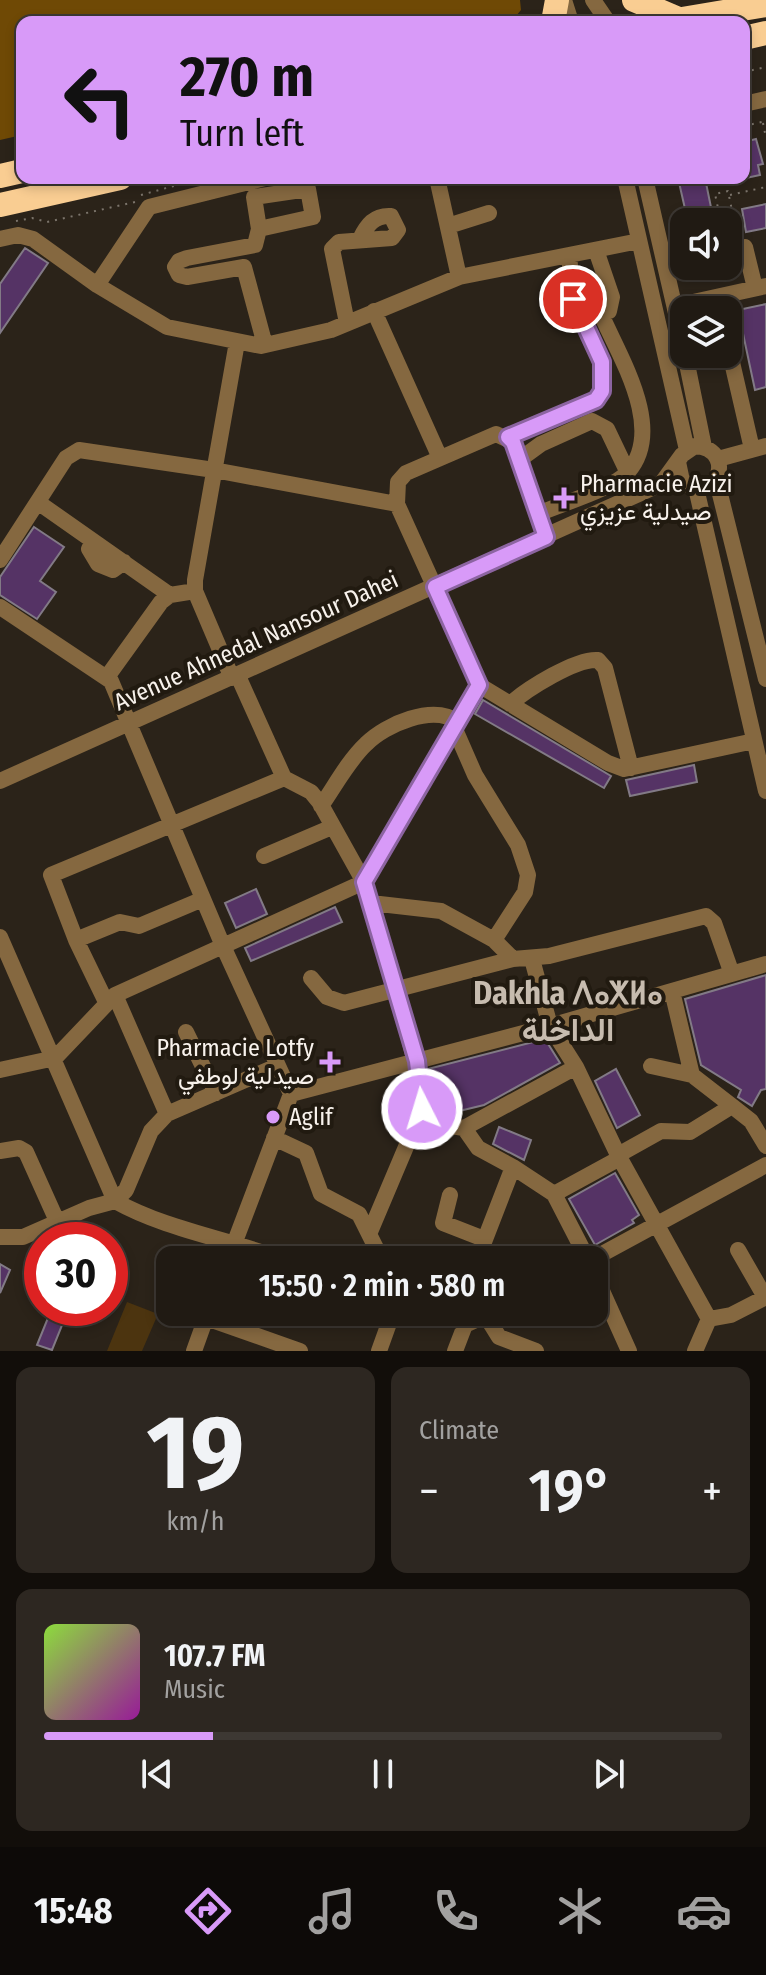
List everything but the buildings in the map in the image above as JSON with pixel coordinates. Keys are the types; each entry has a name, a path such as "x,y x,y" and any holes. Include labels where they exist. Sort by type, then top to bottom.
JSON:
{"highway":[{"path":"634,0 663,16"},
{"path":"701,16 766,5"},
{"path":"5,214 101,184"}],"street":[{"path":"97,285 149,207 241,184"},
{"path":"439,184 459,277"},
{"path":"626,184 682,456 679,475 692,486 766,791"},
{"path":"646,184 673,296"},
{"path":"274,186 281,225"},
{"path":"259,229 313,217 311,191 274,186 254,197 252,201 259,229 255,245 187,258 175,267 179,275 187,277 244,267 265,345"},
{"path":"448,226 489,213"},
{"path":"0,239 18,235 33,239 97,285 167,327 265,345 347,323 459,277 639,241"},
{"path":"347,323 332,249 339,242 360,239"},
{"path":"737,296 761,287 742,246"},
{"path":"583,316 609,311 612,297 596,250"},
{"path":"569,255 574,309 583,316 602,362 602,391 596,400 508,437 496,434 400,478 397,504 479,685 608,763 631,768 754,741"},
{"path":"374,311 440,458"},
{"path":"538,514 603,488 628,473 641,446 640,406 629,370 601,314"},
{"path":"237,342 195,591 284,778 311,792 364,882 417,1061 423,1096 417,1121 370,1232"},
{"path":"688,368 704,447 718,459"},
{"path":"718,459 759,447 735,368"},
{"path":"519,460 541,444 592,421 607,429 628,473"},
{"path":"508,437 546,537"},
{"path":"682,456 704,447"},
{"path":"0,560 66,458 79,450 214,470 397,504"},
{"name":"Avenue Ahnedal Nansour Dahei","path":"0,781 661,484 682,456"},
{"path":"718,459 716,478 766,679"},
{"path":"692,486 708,486 716,478"},
{"name":"Avenue Ahnedal Nansour Dahei","path":"661,484 692,486"},
{"path":"39,503 170,595"},
{"path":"107,677 154,609 170,595 195,591"},
{"path":"0,607 107,677 223,946 291,1094 233,1246"},
{"path":"510,704 529,687 586,661 598,660 605,668 631,768"},
{"path":"0,1070 55,1058 111,998 364,882 479,685"},
{"path":"321,806 364,745 374,737 430,713 439,712 456,724 475,775 518,845 528,875 525,892 494,940"},
{"path":"167,1114 111,998 76,940 51,875 284,778"},
{"path":"264,856 332,827"},
{"path":"76,940 120,922 139,926 203,899"},
{"path":"371,903 441,911 494,940 513,959"},
{"path":"311,978 327,997 344,1003 513,959 532,959 706,916 714,923 732,974"},
{"path":"0,937 115,1201 143,1217 248,1246"},
{"path":"532,959 550,1026 576,1067 619,1156 709,1319"},
{"path":"291,1094 550,1026 766,964"},
{"path":"672,991 692,1075"},
{"path":"186,1032 216,1093"},
{"path":"0,1237 23,1237 57,1221 115,1201 126,1190 151,1131 167,1114 277,1066"},
{"path":"651,1066 692,1075 751,1121 766,1146"},
{"path":"417,1121 464,1128 576,1067"},
{"path":"554,1194 661,1131 690,1132 732,1106"},
{"path":"464,1128 478,1148 554,1194 582,1246"},
{"path":"274,1138 302,1149 321,1194 355,1211 376,1246"},
{"path":"0,1151 19,1148 26,1152 57,1221"},
{"path":"608,1250 766,1165"},
{"path":"482,1246 513,1167"},
{"path":"450,1195 443,1223 484,1239"},
{"path":"709,1319 731,1315 766,1297 738,1250"},
{"path":"608,1304 629,1351"},
{"path":"695,1351 709,1319"},
{"path":"194,1351 203,1326"},
{"path":"235,1326 300,1351"},
{"path":"379,1351 388,1326"},
{"path":"455,1351 459,1326"},
{"path":"494,1326 499,1337 536,1351"}],"path":[{"path":"764,121 766,138"},
{"path":"5,214 47,222 135,202 143,192 177,184"},
{"path":"729,196 766,187"},
{"path":"718,208 715,194 728,191 732,208"}],"shaded area":[{"path":"0,0 520,0 521,10 516,16 16,16 16,136 0,140"},
{"path":"128,1302 156,1313 142,1351 107,1351 117,1326 128,1326"}],"place":[{"name":"Pharmacie Azizi صيدلية عزيزي","path":"564,498"},
{"name":"Pharmacie Lotfy صيدلية لوطفي","path":"330,1062"},
{"name":"Aglif","path":"273,1117"}],"district":[{"name":"Dakhla ⴷⴰⵅⵍⴰ الداخلة","path":"568,1012"}],"route":[{"path":"422,1109 417,1061 364,882 479,685 435,587 546,537 513,442 508,437 596,400 602,391 602,362 583,316 579,316 574,309 573,299"}]}
